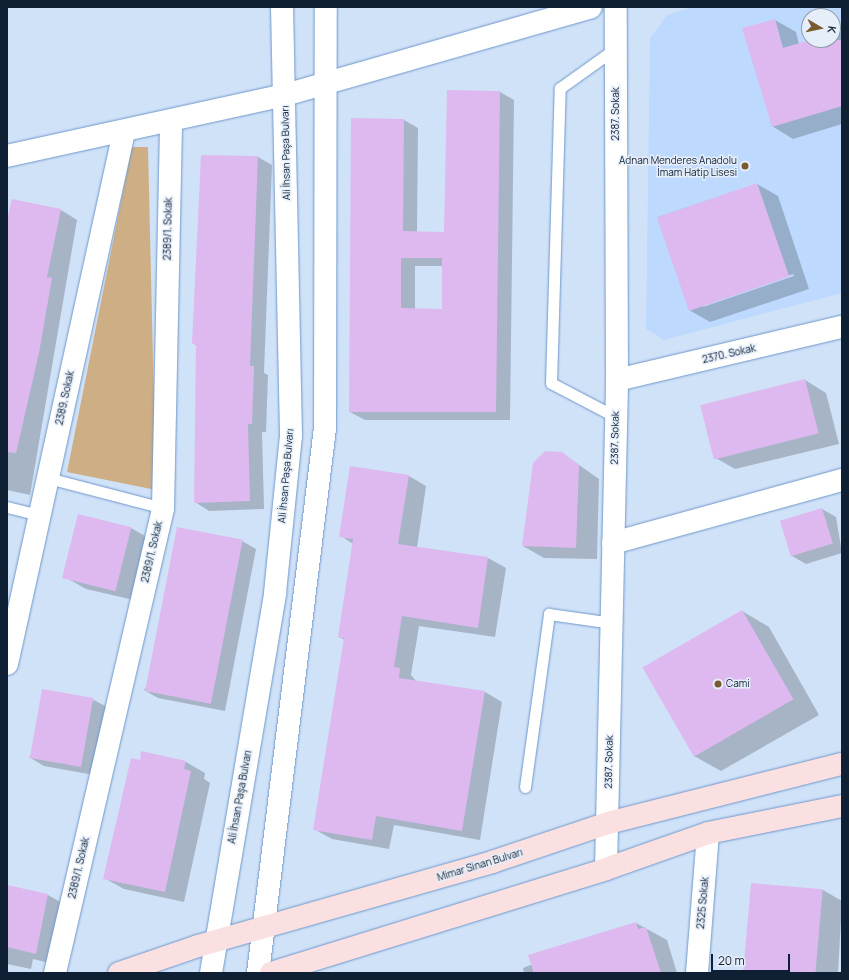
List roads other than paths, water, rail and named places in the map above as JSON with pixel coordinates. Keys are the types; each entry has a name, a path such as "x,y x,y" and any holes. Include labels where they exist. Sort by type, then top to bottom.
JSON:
{"main road":[{"name":"Mimar Sinan Bulvarı","path":"120,973 216,940 485,864 608,823 842,764"},
{"path":"271,973 606,869 708,833 842,806"}],"street":[{"name":"Ali İhsan Paşa Bulvarı","path":"211,973 275,593 291,436 282,7"},
{"path":"258,973 325,428 326,7"},
{"path":"7,156 171,122 285,95 591,7"},
{"name":"2387. Sokak","path":"606,869 617,380 616,7"},
{"name":"2389/1. Sokak","path":"55,973 162,508 171,122"},
{"name":"2389. Sokak","path":"7,664 124,132"},
{"name":"2370. Sokak","path":"617,380 842,327"},
{"path":"614,543 842,480"},
{"name":"2325 Sokak","path":"697,973 708,833"}],"lane":[{"path":"616,48 560,88 551,383 616,417"},
{"path":"48,478 162,508"},
{"path":"7,507 40,515"},
{"path":"525,787 549,614 612,623"}],"place":[{"name":"Adnan Menderes Anadolu İmam Hatip Lisesi","path":"745,166"},
{"name":"Cami","path":"718,684"}]}
